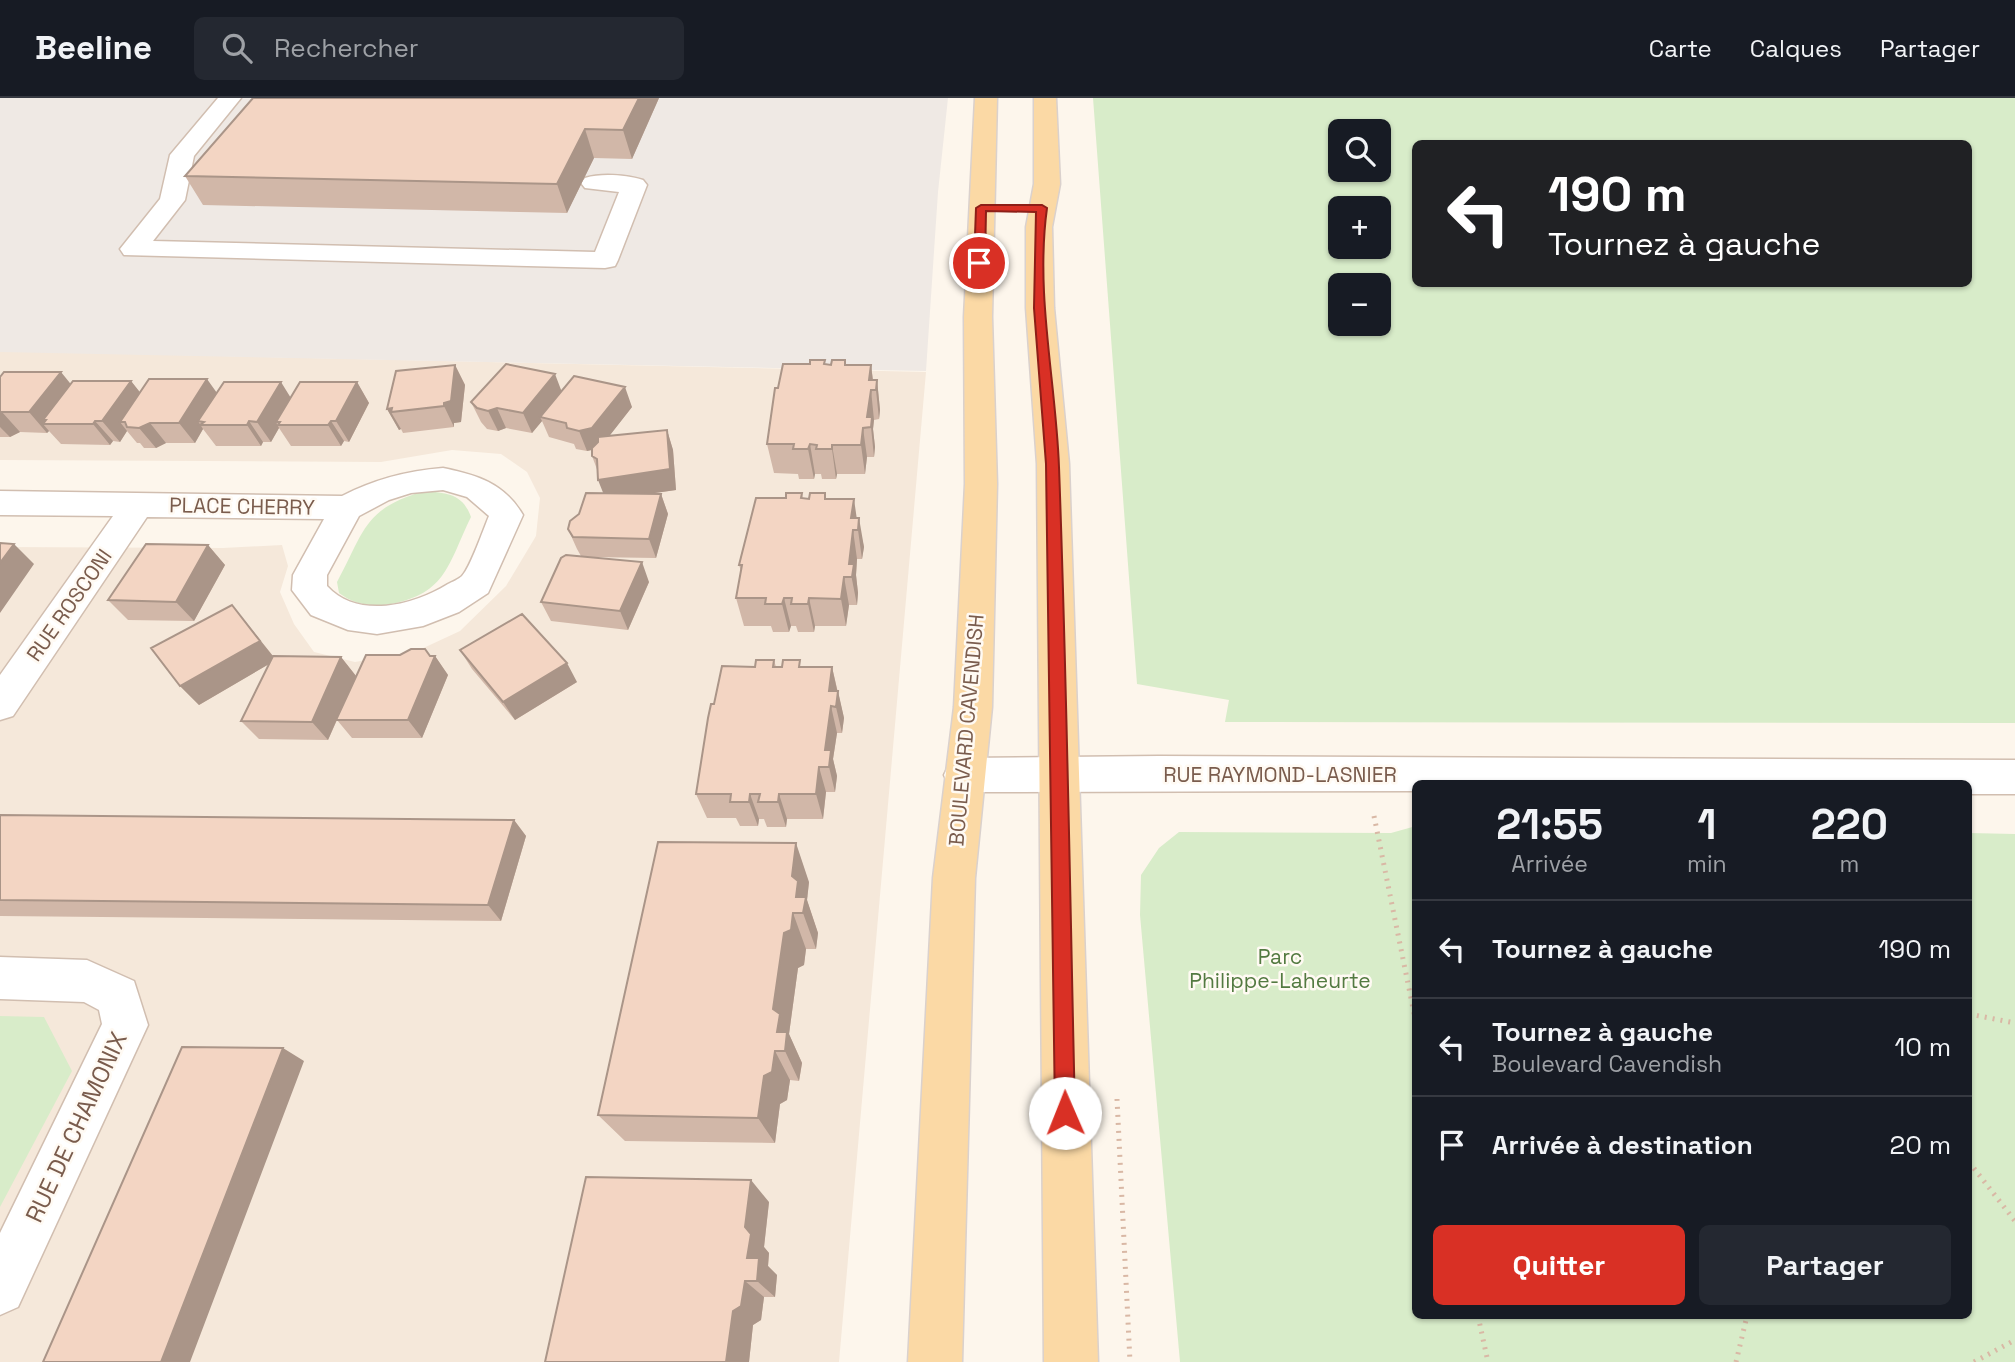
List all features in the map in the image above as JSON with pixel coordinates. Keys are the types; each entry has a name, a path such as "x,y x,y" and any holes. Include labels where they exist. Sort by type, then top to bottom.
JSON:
{"main road":[{"name":"BOULEVARD CAVENDISH","path":"935,1362 953,892 973,707 981,484 978,317 1011,208 986,98"},
{"name":"BOULEVARD CAVENDISH","path":"1011,208 1047,184 1045,98"},
{"name":"BOULEVARD CAVENDISH","path":"1011,208 1039,227 1040,308 1053,464 1071,1362"}],"street":[{"path":"230,98 182,155 172,200 133,249 605,260 635,185 594,183"},
{"name":"PLACE CHERRY","path":"0,503 347,508 388,488 410,482 443,479 471,484 493,497 506,515 476,584 446,603 410,616 377,620 348,616 324,606 310,590 310,575 347,508"},
{"name":"RUE ROSCONI","path":"0,705 138,505"},
{"name":"RUE RAYMOND-LASNIER","path":"964,775 2015,777"},
{"name":"RUE DE CHAMONIX","path":"0,978 87,981 118,996 125,1025 0,1289"}],"path":[{"path":"1369,775 1379,850 1412,1004"},
{"path":"1972,1015 2015,1023"},
{"path":"1117,1098 1130,1362"},
{"path":"1972,1166 2015,1221"},
{"path":"1479,1319 1488,1362"},
{"path":"1735,1362 1746,1319"},
{"path":"1974,1362 2015,1340"}],"shaded area":[{"path":"0,98 948,98 938,192 926,371 0,352"},
{"path":"0,351 926,372 839,1362 0,1362 0,547 223,548 282,545 288,566 280,592 294,624 314,652 355,662 417,651 460,631 506,586 536,536 540,498 527,472 501,454 452,450 381,462 0,460"}],"green space":[{"path":"1093,98 2015,98 2015,723 1225,722 1229,700 1137,684"},
{"path":"425,491 447,494 459,499 471,517 450,562 435,584 410,599 391,604 364,604 339,593 337,582 369,523 389,505"},
{"name":"Parc Philippe-Laheurte","path":"1412,827 1412,1319 1972,1319 1972,833 2015,834 2015,1362 1180,1362 1140,915 1141,875 1159,848 1179,832 1391,833"},
{"path":"0,1016 44,1017 72,1071 0,1207"}],"building":[{"path":"253,98 639,98 623,130 585,129 557,184 185,176"},
{"path":"810,360 825,360 824,364 831,365 832,360 845,360 845,365 871,365 869,380 877,380 876,390 871,390 867,417 872,417 871,427 863,428 861,445 832,445 832,449 816,449 817,445 810,444 808,449 793,449 794,444 767,444 775,388 778,388 783,364 810,364"},
{"path":"506,364 555,374 523,413 497,408 488,411 477,408 471,402"},
{"path":"455,365 451,401 444,403 444,406 391,412 392,408 387,409 396,371"},
{"path":"4,372 61,372 29,412 0,412 0,377"},
{"path":"574,376 625,387 592,428 579,431 567,428 566,423 540,417"},
{"path":"149,379 207,379 179,423 150,423 139,428 127,427 125,422 120,422"},
{"path":"73,381 131,381 102,421 95,421 93,424 43,424 46,420 43,420"},
{"path":"224,382 281,382 257,422 249,421 247,425 200,425 204,422 198,421"},
{"path":"300,382 357,382 336,421 331,421 328,425 278,425 280,422 276,422"},
{"path":"667,430 670,469 598,480 597,459 592,456 592,448 598,442 598,437"},
{"path":"586,493 661,494 649,539 573,537 568,529 570,521 579,514"},
{"path":"786,493 802,493 801,498 809,499 810,493 825,493 825,499 854,499 851,518 859,518 858,530 853,530 849,564 854,564 852,577 844,577 841,599 809,598 808,604 791,604 792,598 784,598 782,604 765,604 766,598 736,598 742,565 739,565 756,498 786,498"},
{"path":"0,543 14,544 0,563"},
{"path":"146,544 208,545 176,602 108,600"},
{"path":"566,555 642,562 620,611 541,602 561,558"},
{"path":"232,605 260,641 180,686 151,648"},
{"path":"522,614 567,663 503,702 460,650"},
{"path":"411,649 425,649 430,656 435,656 408,720 336,720 366,655 400,655"},
{"path":"273,656 341,657 312,722 241,721"},
{"path":"756,660 774,660 773,667 782,667 783,660 800,660 799,667 832,667 829,691 838,691 836,707 831,706 825,750 831,750 829,767 819,767 816,794 779,794 778,802 758,802 760,794 750,794 749,802 730,802 731,794 696,794 708,718 711,704 714,704 722,666 755,667"},
{"path":"0,815 514,820 488,905 0,900"},
{"path":"658,842 796,843 792,876 798,881 796,897 806,897 803,913 793,913 791,930 784,933 773,1009 780,1014 777,1032 787,1032 785,1051 775,1051 772,1072 764,1076 758,1118 598,1115"},
{"path":"182,1047 283,1048 161,1362 43,1362"},
{"path":"586,1177 751,1180 745,1227 751,1234 747,1258 759,1258 757,1281 745,1281 741,1306 733,1311 726,1362 545,1362"}],"route":[{"path":"979,263 981,208 1042,208 1039,227 1040,308 1053,464 1065,1113"}]}
